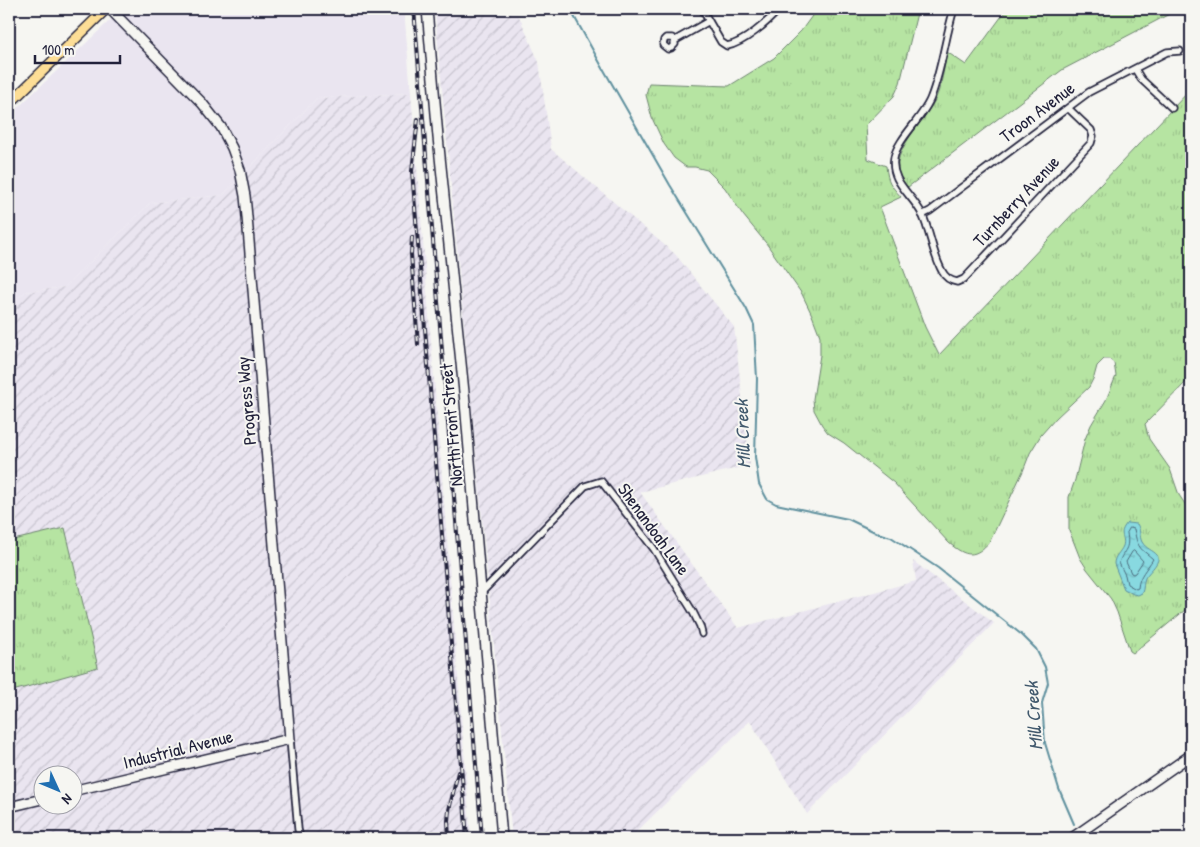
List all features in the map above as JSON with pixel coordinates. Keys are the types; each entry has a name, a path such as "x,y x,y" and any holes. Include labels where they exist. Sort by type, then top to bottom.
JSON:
{"main road":[{"path":"9,104 106,9"}],"street":[{"name":"Progress Way","path":"110,9 210,112 229,142 242,178 246,203 290,739 300,838"},
{"name":"North Front Street","path":"427,9 438,143 459,338 482,592 502,838"},
{"path":"702,9 721,42 727,46 734,44 758,29 779,9"},
{"path":"922,215 896,177 893,166 894,157 897,148 932,96 954,9"},
{"path":"674,41 709,21"},
{"name":"Troon Avenue","path":"922,215 930,211 1089,92 1167,52 1180,51"},
{"path":"1135,69 1141,79 1172,108"},
{"name":"Turnberry Avenue","path":"922,215 942,272 950,280 957,282 964,279 1091,143 1093,136 1091,130 1068,108"},
{"name":"Shenandoah Lane","path":"482,592 585,486 601,481 654,549 693,612 702,634"},
{"name":"Industrial Avenue","path":"82,789 290,739"},
{"path":"1072,838 1191,755"},
{"path":"9,806 32,800"}],"shaded area":[{"path":"122,9 404,9 411,93 317,98 223,195 150,203 65,287 25,292 9,305 9,116"},
{"path":"435,14 518,14 539,62 551,149 675,254 734,327 750,465 640,492 738,628 916,581 913,561 994,623 807,814 750,721 630,838 512,838"},
{"path":"411,93 471,838 9,838 9,305 25,292 65,287 150,203 223,195 317,98"}],"green space":[{"path":"817,9 918,9 900,83 894,96 866,125 868,159 886,166 890,183 901,197 880,207 925,327 939,355 1191,89 1191,377 1145,424 1149,439 1170,469 1179,495 1191,513 1191,605 1133,653 1130,651 1111,599 1080,558 1069,530 1069,497 1085,439 1106,400 1116,376 1114,363 1109,359 1104,359 1097,366 1089,387 1041,435 1030,453 990,541 980,551 975,553 970,554 960,551 949,543 894,483 844,443 828,433 822,425 814,410 813,399 820,355 820,336 802,294 725,188 707,170 686,167 674,158 664,144 652,118 646,95 649,83 729,86 774,58 801,31"},
{"path":"1007,9 1179,9 1062,70 908,187 900,176 899,156 935,100 947,52 966,65"},
{"path":"65,528 98,667 9,692 9,541"}],"water":[{"path":"1127,523 1137,524 1142,542 1158,558 1158,561 1145,578 1142,593 1138,595 1124,589 1114,564 1124,543 1122,533"}],"waterway":[{"name":"Mill Creek","path":"570,9 670,185 746,308 754,325 757,379 755,457 759,484 767,499 776,504 848,519 877,533 891,537 938,568 1022,635 1036,649 1045,667 1048,683 1042,703 1045,743 1059,789 1074,824"}],"railway":[{"path":"414,9 482,838"},
{"path":"418,119 412,171 467,838"},
{"path":"412,237 411,254 418,344"},
{"path":"449,838 449,810 458,772"}]}
